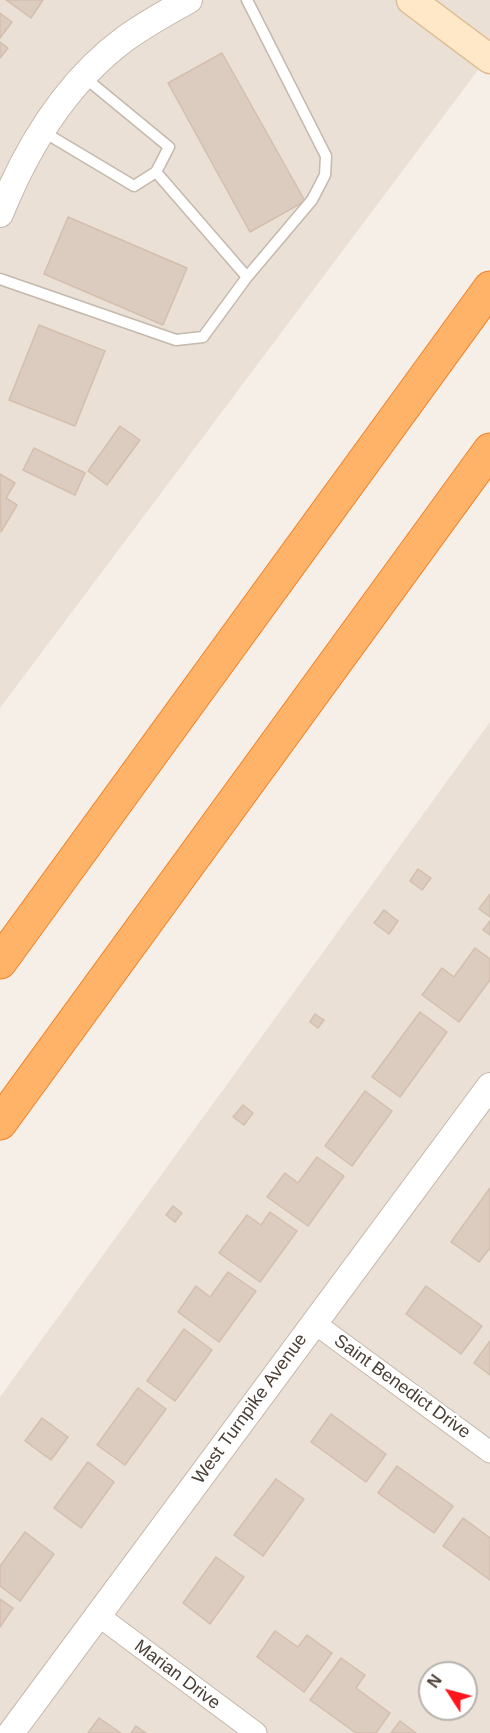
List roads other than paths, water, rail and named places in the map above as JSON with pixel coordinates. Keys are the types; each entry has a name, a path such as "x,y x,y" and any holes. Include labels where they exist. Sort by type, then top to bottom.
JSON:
{"highway":[{"path":"0,962 490,288"},
{"path":"0,1123 490,450"}],"main road":[{"path":"411,0 490,59"}],"street":[{"path":"0,214 21,167 42,130 83,76 125,39 189,0"},
{"name":"West Turnpike Avenue","path":"11,1733 313,1322 490,1086"},
{"name":"Saint Benedict Drive","path":"313,1322 490,1452"},
{"name":"Marian Drive","path":"99,1616 256,1733"}],"lane":[{"path":"0,279 176,340 203,337 248,277 312,200 325,175 326,156 247,0"},
{"path":"42,130 134,186 156,172 169,147 83,76"},
{"path":"156,172 248,277"}]}
